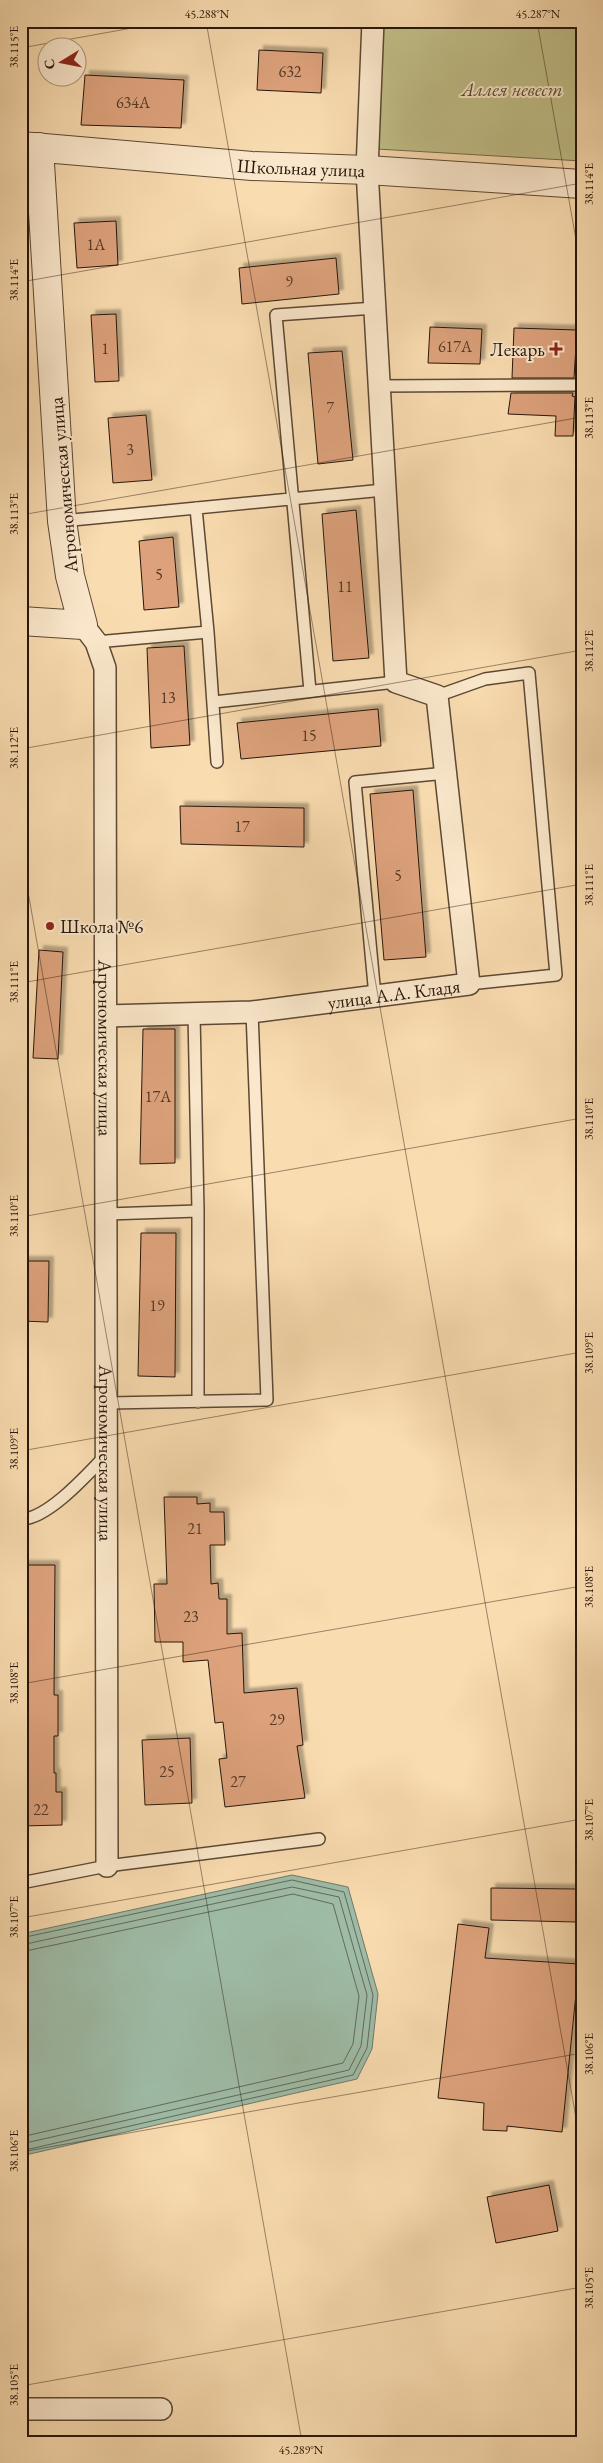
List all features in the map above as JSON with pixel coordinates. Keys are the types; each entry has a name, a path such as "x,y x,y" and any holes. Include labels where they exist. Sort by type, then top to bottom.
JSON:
{"street":[{"path":"373,21 367,170 396,682 437,696"},
{"name":"Школьная улица","path":"30,146 252,166 367,170 582,184"},
{"name":"Агрономическая улица","path":"30,146 62,520 70,576 90,634 105,668 108,1403 107,1866"},
{"path":"21,621 90,634"},
{"name":"улица А.А. Кладя","path":"106,1016 252,1012 469,984 437,696"},
{"path":"21,2409 161,2409"}],"lane":[{"path":"310,692 276,315 374,308"},
{"path":"379,386 575,385"},
{"path":"62,520 384,490"},
{"path":"196,508 214,702 217,762"},
{"path":"90,634 208,632"},
{"path":"437,696 485,678 529,674 556,975 469,984"},
{"path":"214,702 396,682"},
{"path":"375,996 355,782 446,774"},
{"path":"108,1403 267,1400 252,1012"},
{"path":"194,1014 198,1211 198,1402"},
{"path":"107,1214 198,1211"},
{"path":"21,1519 31,1520 73,1490 108,1453"},
{"path":"21,1883 107,1866 319,1839"}],"green space":[{"name":"Аллея невест","path":"383,21 582,21 582,161 377,149"}],"water":[{"path":"292,1875 348,1887 378,1994 372,2049 357,2079 21,2156 21,1934"}],"building":[{"path":"259,50 323,53 321,93 257,90"},
{"path":"88,75 184,80 181,128 81,125 84,88 88,88"},
{"path":"116,221 118,265 77,268 74,223"},
{"path":"336,258 339,294 242,304 239,268"},
{"path":"116,314 119,381 95,382 91,315"},
{"path":"430,327 482,329 480,364 428,363"},
{"path":"514,328 577,330 574,378 512,378"},
{"path":"342,351 353,460 318,464 308,353"},
{"path":"511,393 573,393 572,396 575,397 573,436 555,436 556,416 508,414"},
{"path":"146,415 152,480 113,483 108,418"},
{"path":"356,510 369,658 333,661 322,514"},
{"path":"173,537 179,607 144,610 139,541"},
{"path":"184,646 190,745 151,748 147,648"},
{"path":"378,709 381,746 241,759 237,723"},
{"path":"413,790 426,957 384,960 370,794"},
{"path":"180,806 304,808 304,847 181,844"},
{"path":"39,950 63,952 58,1059 33,1058"},
{"path":"143,1029 175,1029 175,1163 140,1164"},
{"path":"141,1233 176,1233 175,1377 138,1376"},
{"path":"21,1261 49,1261 48,1322 21,1321"},
{"path":"164,1497 197,1497 197,1504 210,1503 210,1512 224,1512 225,1545 210,1545 211,1584 218,1583 219,1599 227,1599 227,1634 242,1633 244,1693 297,1688 303,1745 297,1746 305,1798 225,1807 219,1759 227,1758 223,1722 215,1723 208,1660 183,1662 183,1642 155,1642 154,1584 167,1584"},
{"path":"21,1565 55,1565 54,1695 58,1695 58,1736 54,1736 54,1773 56,1773 56,1792 62,1792 62,1825 21,1826"},
{"path":"190,1738 192,1803 145,1805 142,1740"},
{"path":"491,1888 576,1889 576,1922 491,1920"},
{"path":"458,1924 489,1928 485,1958 579,1964 562,2132 507,2126 507,2131 483,2130 484,2103 438,2098"},
{"path":"549,2185 558,2231 496,2243 487,2197"}],"place":[{"name":"Лекарь","path":"556,349"},
{"name":"Школа №6","path":"50,926"}]}
